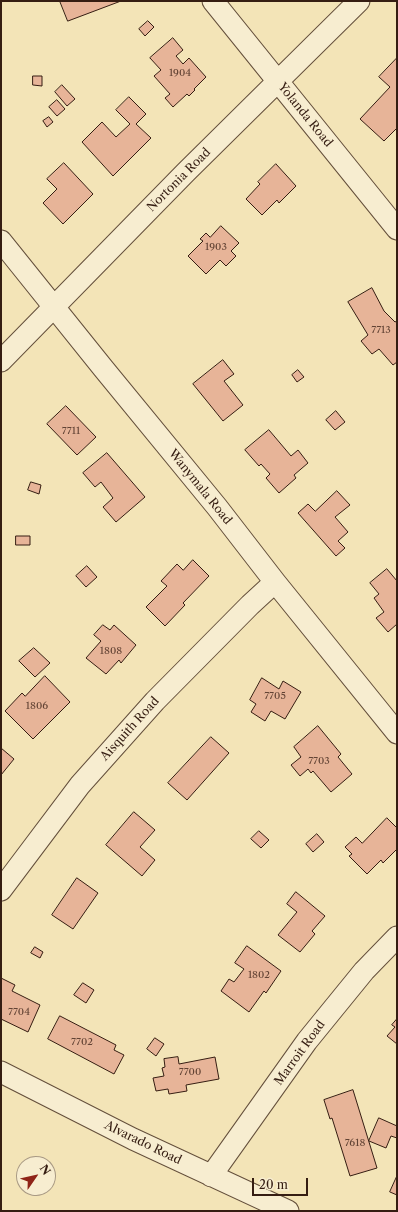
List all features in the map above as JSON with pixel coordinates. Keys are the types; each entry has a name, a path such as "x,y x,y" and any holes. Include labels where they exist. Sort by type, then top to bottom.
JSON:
{"street":[{"name":"Yolanda Road","path":"213,1 397,229"},
{"name":"Nortonia Road","path":"1,361 186,172 358,1"},
{"name":"Wanymala Road","path":"1,241 217,507 275,582 397,733"},
{"name":"Aisquith Road","path":"1,890 85,780 155,701 250,605 275,582"},
{"name":"Marroit Road","path":"211,1176 307,1041 364,971 397,937"},
{"name":"Alvarado Road","path":"1,1072 133,1139 288,1211"}],"building":[{"path":"60,1 121,1 68,21"},
{"path":"148,21 154,27 145,36 139,29"},
{"path":"173,38 183,50 176,56 183,64 189,58 206,77 189,96 187,94 173,107 165,98 170,94 154,76 161,70 150,58"},
{"path":"397,58 397,128 384,141 360,119 390,87 379,77"},
{"path":"33,76 42,76 42,86 33,85"},
{"path":"62,85 75,99 67,106 55,92"},
{"path":"129,97 146,114 136,124 151,138 113,176 82,142 102,122 116,137 130,124 116,110"},
{"path":"57,100 65,109 57,116 49,107"},
{"path":"49,117 53,122 47,127 43,121"},
{"path":"64,163 93,194 63,224 43,203 57,189 47,179"},
{"path":"276,164 296,186 279,203 277,200 262,215 246,199 260,184 258,182"},
{"path":"221,226 239,243 231,251 236,256 226,266 220,260 206,274 188,256 203,241 200,239 206,233 210,237"},
{"path":"372,288 384,311 395,322 397,321 397,362 393,365 379,349 372,354 361,341 368,335 348,302"},
{"path":"223,360 234,374 224,381 243,405 223,421 193,384"},
{"path":"298,370 304,377 297,382 292,375"},
{"path":"66,406 96,437 77,455 47,424"},
{"path":"336,411 345,422 335,430 326,420"},
{"path":"269,430 291,456 298,450 308,463 294,475 296,478 279,493 266,478 270,474 261,464 259,466 245,450"},
{"path":"107,453 145,497 116,522 103,507 113,498 101,482 95,487 83,473"},
{"path":"31,482 41,485 39,494 28,490"},
{"path":"337,491 350,505 335,517 348,532 338,541 345,548 336,556 298,513 308,504 315,511"},
{"path":"16,536 30,536 30,545 16,545"},
{"path":"193,560 209,576 183,603 185,605 165,626 146,607 167,586 161,581 177,564 183,570"},
{"path":"87,566 97,577 86,587 76,576"},
{"path":"387,569 397,581 397,624 388,632 376,618 384,612 374,598 379,594 370,583"},
{"path":"103,625 110,630 114,625 136,645 121,663 119,660 106,674 86,658 101,641 94,635"},
{"path":"34,648 50,663 35,677 19,661"},
{"path":"45,676 70,702 33,739 5,711 22,693 25,696"},
{"path":"262,678 279,689 283,681 301,692 285,719 271,711 265,721 251,712 256,704 250,700"},
{"path":"318,726 341,754 338,757 352,774 331,792 313,771 311,773 308,769 300,776 291,765 301,757 294,747"},
{"path":"211,737 229,753 187,800 168,783"},
{"path":"1,748 14,759 1,775"},
{"path":"134,812 155,830 140,847 155,860 142,876 106,845"},
{"path":"387,818 397,828 397,849 383,863 381,860 367,874 349,856 352,854 345,847 356,837 362,843"},
{"path":"259,831 269,840 261,848 251,839"},
{"path":"317,834 324,842 313,852 306,844"},
{"path":"77,878 98,893 73,929 52,915"},
{"path":"296,892 325,916 312,931 315,934 300,952 278,935 297,912 287,904"},
{"path":"247,946 281,971 266,993 264,991 249,1012 221,991 229,979 234,982 244,969 235,963"},
{"path":"35,947 43,952 40,958 31,953"},
{"path":"1,978 15,985 12,991 40,1005 28,1032 1,1019"},
{"path":"83,983 94,990 86,1003 74,995"},
{"path":"60,1016 116,1045 114,1050 124,1055 114,1074 48,1039"},
{"path":"397,1019 397,1044 387,1036 395,1027 392,1025"},
{"path":"155,1038 164,1044 156,1056 147,1049"},
{"path":"178,1057 179,1064 215,1057 219,1079 186,1085 187,1091 169,1094 168,1089 156,1091 153,1078 164,1076 162,1068 165,1067 164,1059"},
{"path":"353,1090 377,1168 350,1176 332,1118 330,1119 324,1100"},
{"path":"379,1118 397,1126 397,1138 391,1136 386,1148 369,1141"},
{"path":"397,1176 397,1195 390,1192"}]}
